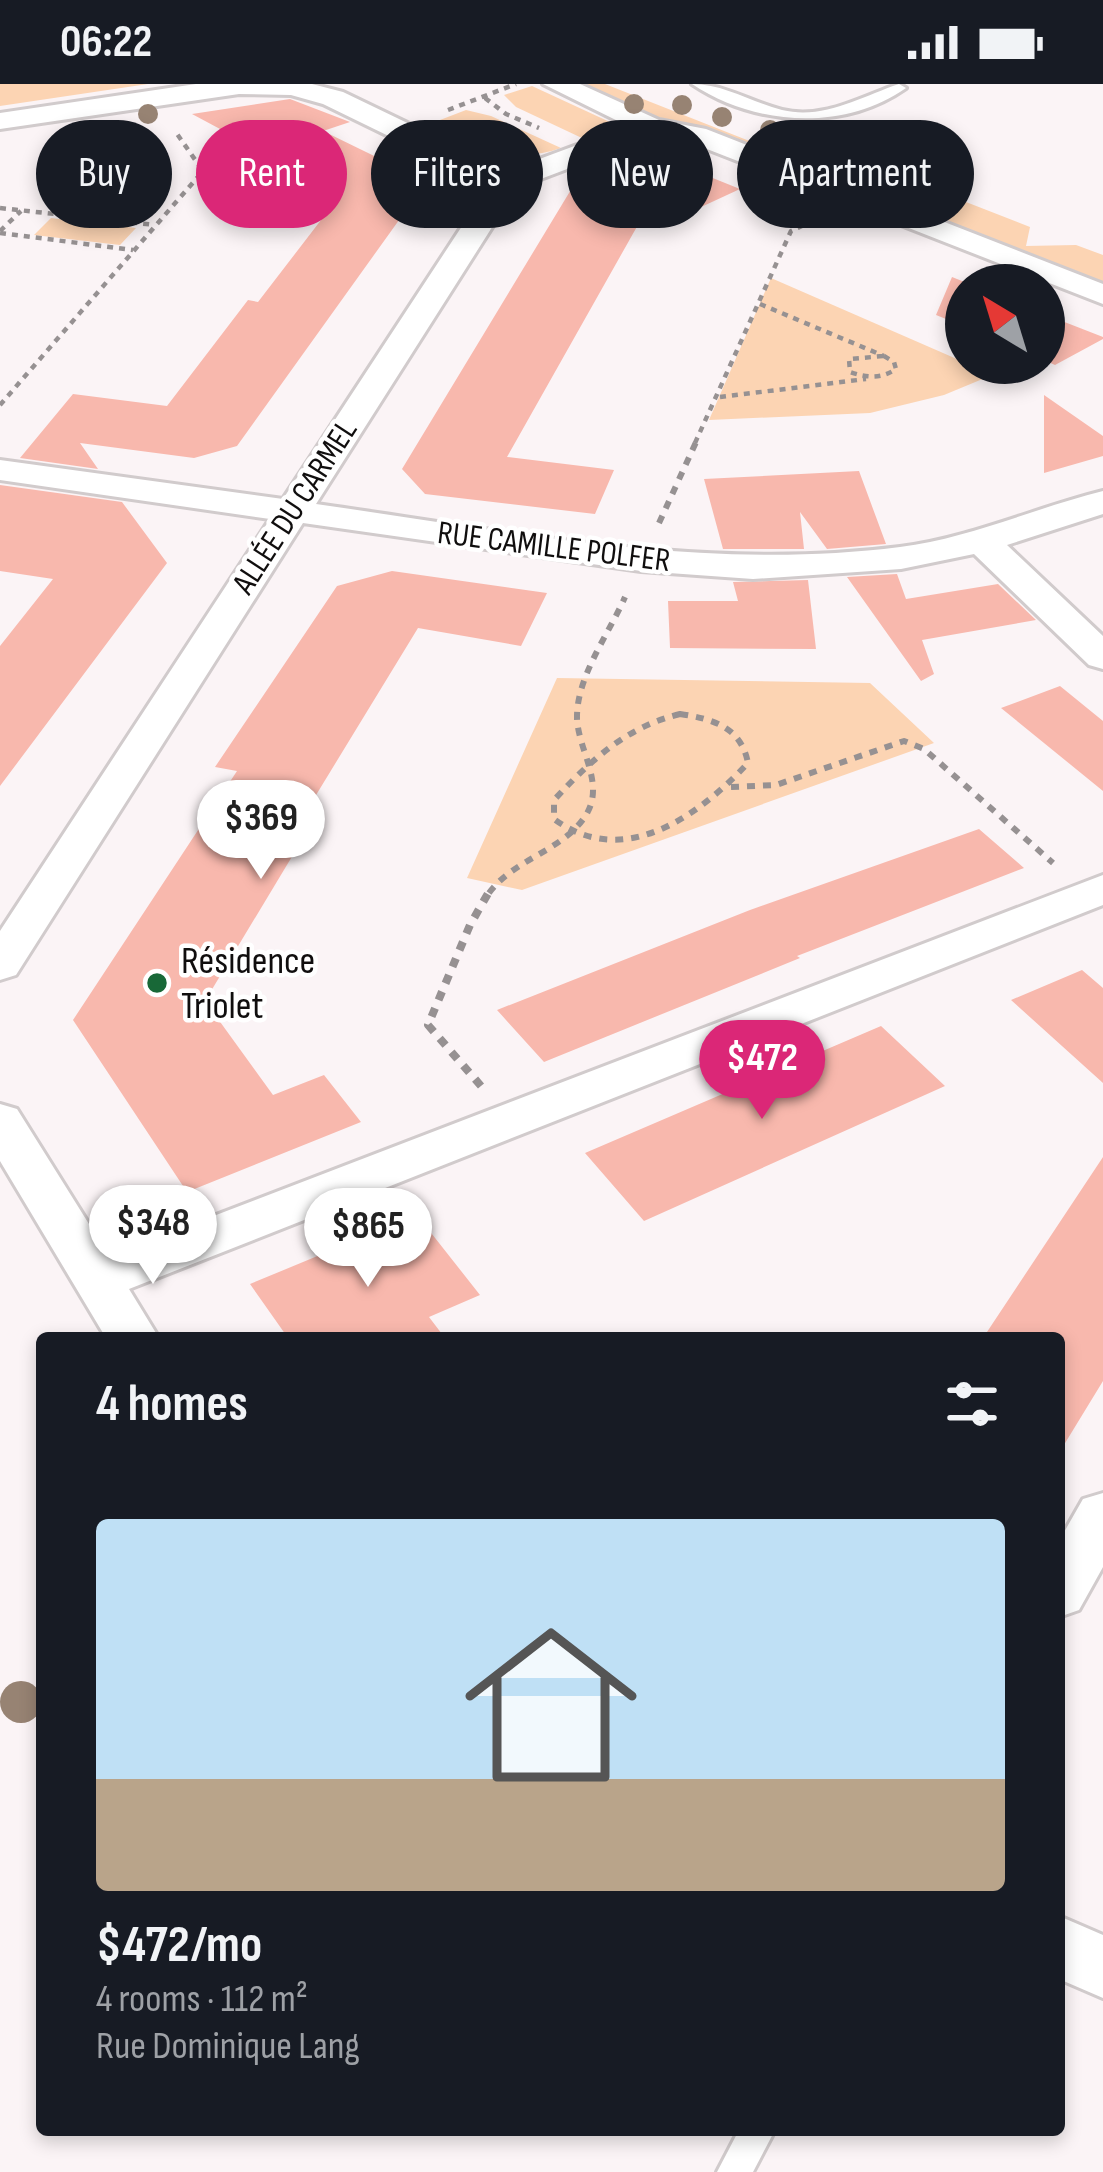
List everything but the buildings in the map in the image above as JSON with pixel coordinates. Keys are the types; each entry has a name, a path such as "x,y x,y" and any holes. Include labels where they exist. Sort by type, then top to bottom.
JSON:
{"street":[{"path":"557,84 637,120"},
{"path":"0,121 238,86 292,88 333,98 378,120"},
{"name":"ALLÉE DU CARMEL","path":"0,965 476,228"},
{"path":"931,228 1103,296"},
{"name":"RUE CAMILLE POLFER","path":"0,470 641,560 753,568 901,558 982,541 1103,502"},
{"path":"982,541 1103,657"},
{"path":"99,1280 1098,897"},
{"path":"0,1121 129,1332"},
{"path":"1065,1582 1103,1515"},
{"path":"1065,1949 1103,1968"}],"lane":[{"path":"699,84 801,120 845,112 899,88"},
{"path":"734,2172 755,2136"}],"path":[{"path":"420,120 516,84"},
{"path":"152,99 167,120"},
{"path":"172,128 203,172 172,207"},
{"path":"0,208 36,212"},
{"path":"0,232 21,210"},
{"path":"0,405 153,228"},
{"path":"474,1078 428,1024 486,896 505,873 569,832 589,811 594,789 577,732 578,705 791,231 797,228"},
{"path":"0,232 134,250"},
{"path":"719,398 874,378 896,369 884,356 760,304"},
{"path":"874,378 850,372 849,359 884,356"},
{"path":"680,714 707,717 730,727 747,745 748,763 730,786 692,816 618,841 587,840 554,819 554,800 623,732 650,719 680,714"},
{"path":"730,786 753,790 788,783 904,741 924,748 1098,897"}],"shaded area":[{"path":"0,84 148,84 0,106"},
{"path":"578,84 605,84 696,120 660,120"},
{"path":"532,86 606,120 567,120 567,131 516,107 504,95"},
{"path":"466,110 500,120 440,120"},
{"path":"713,127 737,136 737,150 713,141"},
{"path":"543,140 561,148 544,153"},
{"path":"974,205 1030,227 1026,246 1076,245 1103,255 1103,287 1065,273 1065,264 1042,264 946,228 974,228"},
{"path":"41,228 136,228 120,245 34,235"},
{"path":"771,278 945,354 945,384 970,384 870,413 709,420"},
{"path":"557,678 870,683 934,743 522,890 467,878"}],"place":[{"name":"Résidence Triolet","path":"157,983"}]}
